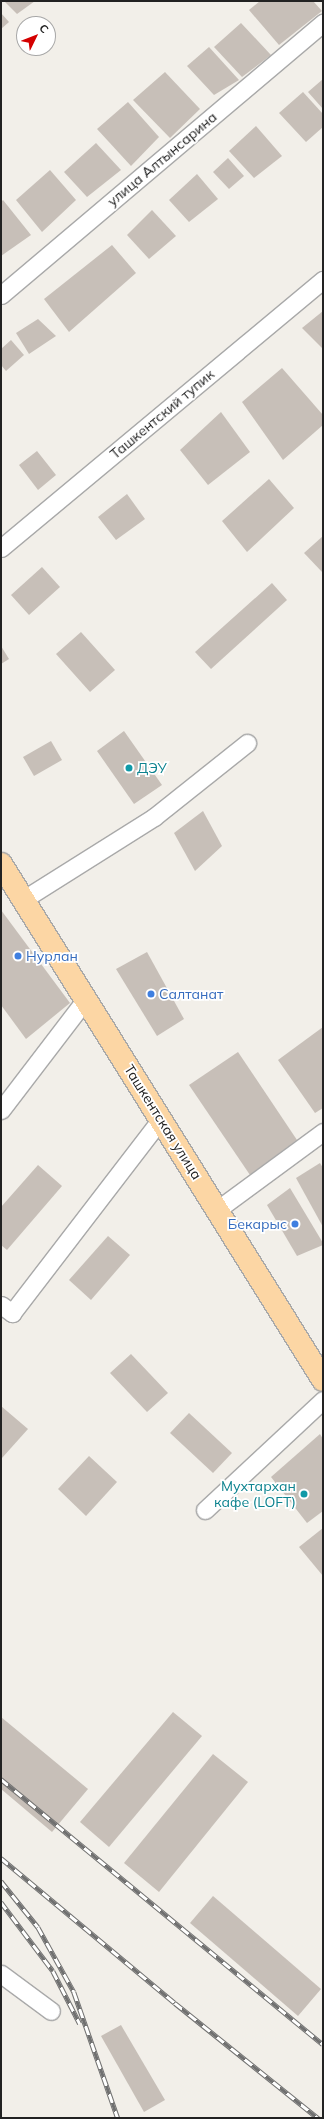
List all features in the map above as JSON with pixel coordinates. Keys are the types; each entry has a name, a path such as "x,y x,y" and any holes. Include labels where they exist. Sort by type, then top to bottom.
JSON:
{"main road":[{"name":"Ташкентская улица","path":"1,864 218,1209 323,1380"}],"street":[{"name":"улица Алтынсарина","path":"1,295 323,23"},
{"name":"Ташкентский тупик","path":"1,548 323,280"},
{"path":"24,899 154,817 247,743"},
{"path":"2,1107 86,999"},
{"path":"1,1305 12,1313 161,1119"},
{"path":"218,1209 323,1132"},
{"path":"205,1510 323,1400"},
{"path":"1,1974 51,2011"}],"building":[{"path":"4,1 35,1 17,14"},
{"path":"260,1 313,1 322,11 279,45 249,10"},
{"path":"1,13 9,22 1,29"},
{"path":"241,23 271,55 242,77 214,47"},
{"path":"209,47 239,80 214,95 187,66"},
{"path":"165,72 200,109 170,138 133,100"},
{"path":"323,79 323,109 308,92"},
{"path":"303,92 323,114 323,127 306,142 279,113"},
{"path":"128,102 159,137 131,166 97,129"},
{"path":"256,126 282,156 254,178 229,151"},
{"path":"96,143 121,170 87,197 64,172"},
{"path":"228,158 244,176 229,189 213,172"},
{"path":"50,170 76,200 42,232 16,200"},
{"path":"197,174 218,199 189,222 169,200"},
{"path":"3,200 31,235 1,256 1,202"},
{"path":"152,210 176,236 149,259 127,235"},
{"path":"112,245 136,273 69,332 44,299"},
{"path":"323,311 323,349 302,328"},
{"path":"38,319 56,336 29,354 16,333"},
{"path":"11,340 24,355 6,371 1,365 1,349"},
{"path":"282,368 323,415 323,425 283,460 242,402"},
{"path":"221,412 250,452 208,485 180,450"},
{"path":"37,451 56,475 38,490 19,465"},
{"path":"269,479 294,508 247,552 222,521"},
{"path":"127,494 145,519 116,540 98,517"},
{"path":"323,536 323,573 304,553"},
{"path":"42,567 60,587 29,615 11,595"},
{"path":"272,583 287,600 211,669 195,652"},
{"path":"81,632 115,670 90,692 56,654"},
{"path":"1,646 9,659 1,664"},
{"name":"ДЭУ","path":"124,731 162,785 134,804 97,751"},
{"path":"51,741 62,760 34,776 23,757"},
{"path":"203,811 222,846 195,871 174,833"},
{"name":"Нурлан","path":"1,910 70,1003 26,1039 1,1005"},
{"name":"Салтанат","path":"147,952 184,1019 157,1036 116,969"},
{"path":"323,1027 323,1108 315,1113 278,1060"},
{"path":"238,1052 297,1140 250,1175 189,1085"},
{"path":"320,1163 323,1168 323,1227 296,1178"},
{"path":"38,1165 62,1186 7,1250 1,1245 1,1207"},
{"name":"Бекарыс","path":"290,1188 323,1243 323,1245 297,1256 267,1205"},
{"path":"108,1236 130,1255 91,1300 69,1280"},
{"path":"131,1354 168,1393 147,1412 110,1373"},
{"path":"1,1406 28,1429 2,1458 1,1457"},
{"path":"189,1413 232,1453 213,1473 170,1433"},
{"name":"Мухтархан кафе (LOFT)","path":"320,1434 323,1439 323,1511 307,1523 271,1477"},
{"path":"89,1456 117,1482 86,1516 58,1489"},
{"path":"323,1528 323,1576 299,1547"},
{"path":"173,1712 202,1736 109,1847 80,1822"},
{"path":"1,1717 88,1789 52,1832 1,1789"},
{"path":"213,1754 248,1782 159,1892 124,1863"},
{"path":"213,1896 321,1989 298,2016 190,1923"},
{"path":"121,2025 165,2100 144,2112 101,2036"}],"railway":[{"path":"1,1779 323,2044"},
{"path":"1,1858 175,2003 318,2118"},
{"path":"1,1881 38,1927 74,1992 118,2118"},
{"path":"1,1902 53,1971 80,2024"}],"place":[{"name":"ДЭУ","path":"129,768"},
{"name":"Нурлан","path":"18,956"},
{"name":"Салтанат","path":"151,994"},
{"name":"Бекарыс","path":"295,1224"},
{"name":"Мухтархан кафе (LOFT)","path":"304,1494"}]}
